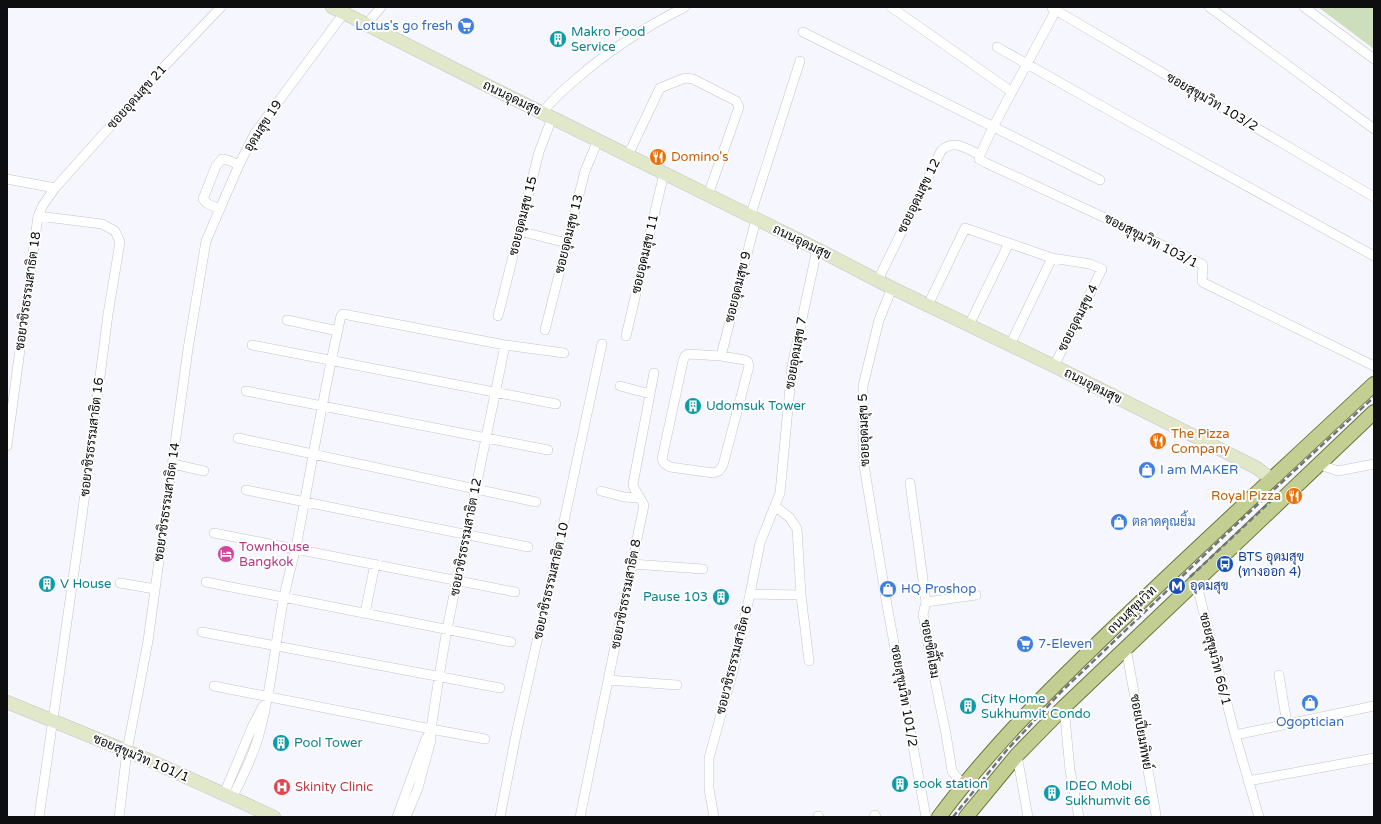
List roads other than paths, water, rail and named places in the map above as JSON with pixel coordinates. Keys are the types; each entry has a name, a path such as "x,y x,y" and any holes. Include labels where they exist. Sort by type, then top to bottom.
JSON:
{"main road":[{"name":"ถนนอุดมสุข","path":"338,10 817,249 892,288 1054,366 1257,468 1271,479"},
{"name":"ถนนสุขุมวิท","path":"939,817 1014,728 1060,681 1170,574 1374,384"},
{"name":"ถนนสุขุมวิท","path":"966,817 1017,755 1064,707 1374,412"},
{"path":"1271,479 1286,495"},
{"name":"ซอยสุขุมวิท 101/1","path":"7,702 127,751 274,817"}],"street":[{"name":"ซอยอุดมสุข 21","path":"55,188 159,72 221,7"},
{"path":"366,24 381,7"},
{"path":"547,115 550,102 594,64 637,33 685,7"},
{"path":"891,7 1012,92"},
{"path":"1209,7 1374,129"},
{"path":"1304,7 1374,59"},
{"path":"979,157 1027,64 1053,9"},
{"name":"ซอยสุขุมวิท 103/2","path":"1053,9 1374,197"},
{"name":"อุดมสุข 19","path":"204,252 206,241 239,165 256,133 338,10"},
{"path":"803,32 1100,180"},
{"path":"997,47 1374,256"},
{"name":"ซอยอุดมสุข 9","path":"721,356 753,218 800,61"},
{"path":"628,155 660,88 685,78 693,79 736,101 739,107 708,195"},
{"name":"ซอยอุดมสุข 15","path":"498,316 520,232 547,115"},
{"name":"ซอยอุดมสุข 13","path":"545,330 585,172 598,140"},
{"name":"ซอยอุดมสุข 12","path":"878,280 941,151 947,146 954,144 959,145 979,157"},
{"name":"ซอยสุขุมวิท 103/1","path":"979,157 986,163 1202,264 1202,281 1204,283 1374,366"},
{"path":"220,209 208,204 204,199 216,166 222,159 239,165"},
{"name":"ซอยอุดมสุข 11","path":"626,336 664,173"},
{"path":"7,179 55,188"},
{"name":"ซอยวชิรธรรมสาธิต 18","path":"7,446 38,216 43,205 55,188"},
{"name":"ซอยวชิรธรรมสาธิต 16","path":"38,216 102,224 115,231 120,242 108,314 82,516 39,817"},
{"path":"928,305 965,228 1052,258 1010,345"},
{"path":"520,232 567,243"},
{"path":"969,325 1009,243"},
{"name":"ซอยอุดมสุข 7","path":"775,506 780,493 792,366 817,249"},
{"name":"ซอยวชิรธรรมสาธิต 14","path":"119,817 127,751 148,641 188,349 204,252"},
{"name":"ซอยอุดมสุข 4","path":"1052,258 1090,264 1102,270 1054,366"},
{"name":"ซอยอุดมสุข 5","path":"882,574 864,465 863,386 879,320 892,288"},
{"path":"228,796 250,762 260,732 269,696 275,646 284,597 296,548 312,454 331,360 343,314 505,345 564,353"},
{"path":"287,320 338,331"},
{"name":"ซอยวชิรธรรมสาธิต 10","path":"500,817 517,730 561,536 602,344"},
{"path":"252,345 556,404"},
{"name":"ซอยวชิรธรรมสาธิต 12","path":"406,817 418,788 431,740 431,729 447,629 505,345"},
{"path":"688,354 721,356 745,360 748,362 749,366 722,466 719,471 713,473 670,466 664,463 662,459 685,356 688,354"},
{"name":"ซอยวชิรธรรมสาธิต 8","path":"580,817 644,505 633,484 654,373"},
{"path":"620,386 650,394"},
{"path":"246,391 548,450"},
{"path":"238,438 536,502"},
{"path":"173,464 204,471"},
{"path":"1318,464 1338,471 1374,464"},
{"name":"ซอยซิตี้โฮม","path":"910,483 926,602 923,614 931,661 952,771 964,786"},
{"path":"246,490 528,547"},
{"path":"601,492 624,497 640,498"},
{"path":"775,506 790,518 796,529 801,595 809,661"},
{"name":"ซอยวชิรธรรมสาธิต 6","path":"714,817 709,789 708,758 733,671 760,543 775,506"},
{"path":"214,533 515,592"},
{"path":"365,613 375,564"},
{"path":"632,564 704,569"},
{"name":"ซอยสุขุมวิท 101/2","path":"882,574 926,817"},
{"path":"206,582 511,642"},
{"name":"ซอยสุขุมวิท 66/1","path":"1196,582 1235,735 1259,817"},
{"path":"120,584 155,588"},
{"path":"750,594 801,595"},
{"path":"926,602 976,595"},
{"path":"202,632 500,688"},
{"name":"ซอยเปี่ยมทิพย์","path":"1126,648 1156,815"},
{"path":"1279,676 1287,724"},
{"path":"608,680 677,685"},
{"path":"214,686 485,739"},
{"path":"1235,735 1374,706"},
{"path":"1064,707 1070,770 1079,817"},
{"name":"ซอยวชิรธรรมสาธิต 12","path":"397,817 425,741 431,729"},
{"path":"1017,755 1028,817"},
{"path":"1248,781 1374,758"}],"railway":[{"path":"953,817 1006,751 1061,692 1240,521 1374,397"},
{"path":"1190,577 1273,499"}],"place":[{"name":"Lotus's go fresh","path":"466,26"},
{"name":"Makro Food Service","path":"558,39"},
{"name":"Domino's","path":"658,157"},
{"name":"Udomsuk Tower","path":"693,406"},
{"name":"The Pizza Company","path":"1158,441"},
{"name":"I am MAKER","path":"1147,470"},
{"name":"Royal Pizza","path":"1294,496"},
{"name":"ตลาดคุณยิ้ม","path":"1119,522"},
{"name":"Townhouse Bangkok","path":"226,554"},
{"name":"BTS อุดมสุข (ทางออก 4)","path":"1225,564"},
{"name":"V House","path":"47,584"},
{"name":"อุดมสุข","path":"1177,586"},
{"name":"HQ Proshop","path":"888,589"},
{"name":"Pause 103","path":"721,597"},
{"name":"7-Eleven","path":"1025,644"},
{"name":"Ogoptician","path":"1310,703"},
{"name":"City Home Sukhumvit Condo","path":"968,706"},
{"name":"Pool Tower","path":"281,743"},
{"name":"sook station","path":"900,784"},
{"name":"Skinity Clinic","path":"282,787"},
{"name":"IDEO Mobi Sukhumvit 66","path":"1052,793"}]}
